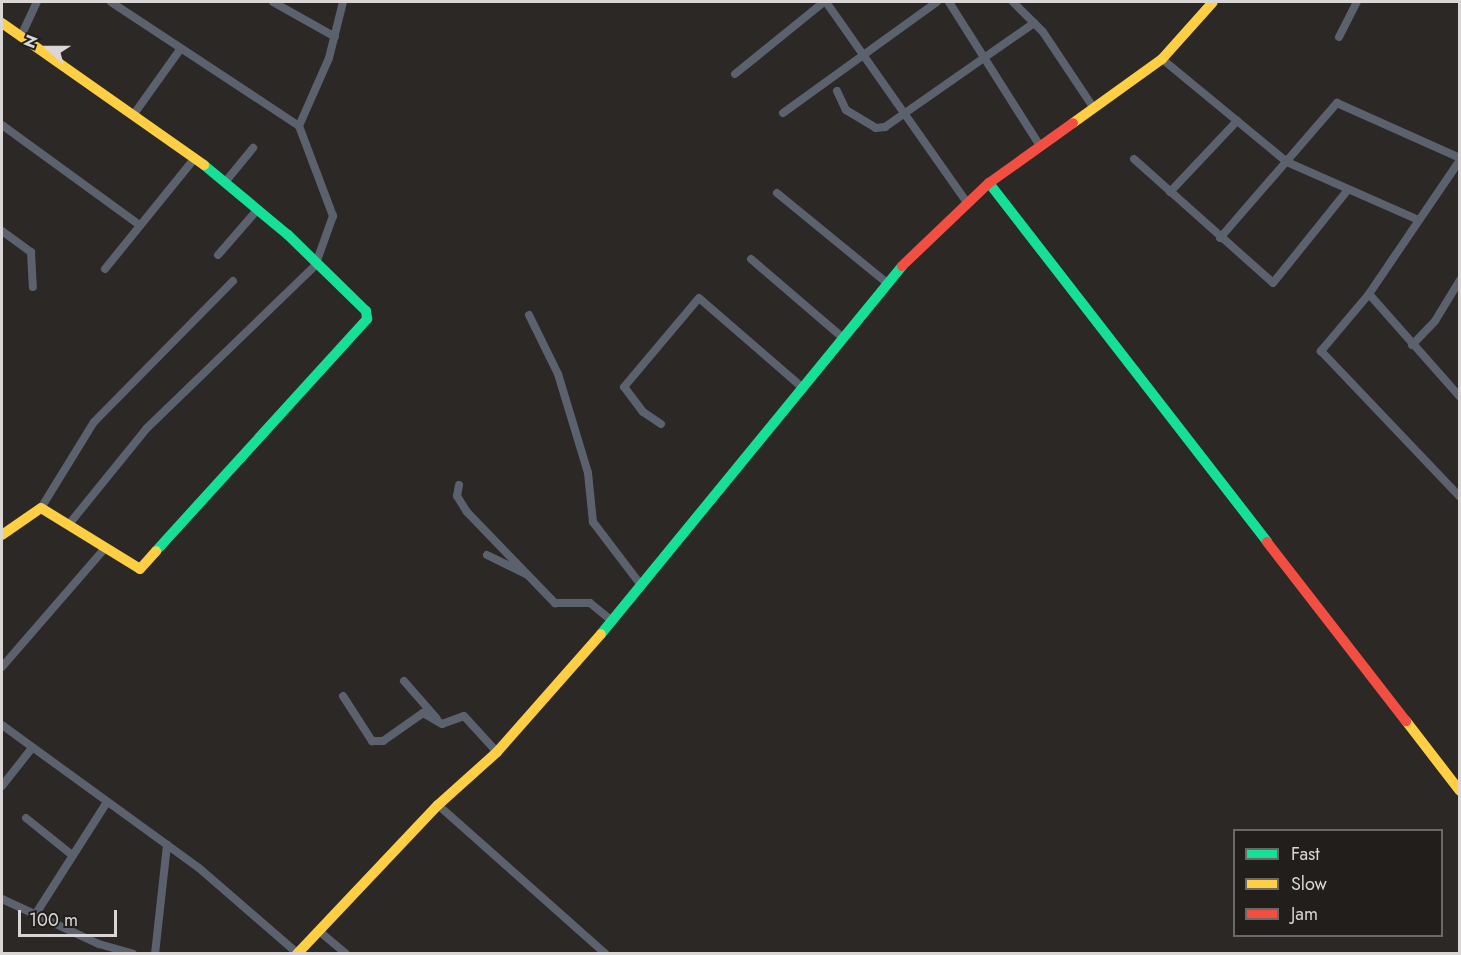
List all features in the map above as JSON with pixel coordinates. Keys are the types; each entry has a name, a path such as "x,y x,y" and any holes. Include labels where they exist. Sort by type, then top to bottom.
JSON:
{"street":[{"path":"21,36 37,2"},
{"path":"70,523 147,428 315,266 333,216 299,126 179,51 111,2"},
{"path":"273,2 334,37"},
{"path":"299,126 334,37 343,2"},
{"path":"735,74 825,2 966,201"},
{"path":"783,113 863,53 937,2"},
{"path":"949,2 1040,146"},
{"path":"1013,2 1034,23 1094,107"},
{"path":"2,725 167,845 297,953 438,805 497,752 612,621 887,283 966,201 1162,59 1214,2"},
{"path":"1339,37 1356,2"},
{"path":"837,91 846,110 876,128 904,112 1034,23"},
{"path":"3,27 21,36 134,114 226,181 366,311 363,325 140,569 70,523 41,508"},
{"path":"134,114 179,51"},
{"path":"1162,59 1287,162 1347,191 1416,219"},
{"path":"1220,238 1337,103 1460,159 1416,219 1369,294 1321,354 1460,496"},
{"path":"1170,192 1237,121"},
{"path":"2,125 137,223"},
{"path":"226,181 253,148"},
{"path":"105,269 137,223 195,158"},
{"path":"1134,159 1220,238 1276,283 1347,191"},
{"path":"989,183 1460,791"},
{"path":"777,193 887,283"},
{"path":"218,255 258,209"},
{"path":"2,231 31,252 33,287"},
{"path":"750,259 842,337"},
{"path":"2,535 41,508 94,422 233,281"},
{"path":"1413,345 1459,283"},
{"path":"1369,294 1460,397"},
{"path":"661,424 643,412 624,387 699,298 803,388"},
{"path":"529,315 558,374 588,473 593,522 641,585"},
{"path":"459,484 457,496 467,512 555,603 590,603 612,621"},
{"path":"2,667 105,548"},
{"path":"488,555 527,574"},
{"path":"404,681 442,724"},
{"path":"344,696 372,741 383,741 423,713 442,724"},
{"path":"442,724 464,716 497,752"},
{"path":"2,786 32,748"},
{"path":"35,915 71,854 107,802"},
{"path":"438,805 606,954"},
{"path":"26,818 71,854"},
{"path":"155,954 167,845"},
{"path":"2,899 35,915 133,954"},
{"path":"319,931 346,954"}],"traffic: fast":[{"path":"156,551 367,319 366,311 288,235 204,165"},
{"path":"989,183 1267,542"},
{"path":"601,634 902,266"}],"traffic: slow":[{"path":"1073,123 1162,59 1213,2"},
{"path":"2,23 204,165"},
{"path":"2,535 41,508 140,569 156,551"},
{"path":"297,954 438,805 497,752 601,634"},
{"path":"1406,721 1460,791"}],"traffic: jam":[{"path":"902,266 989,183 1073,123"},
{"path":"1267,542 1406,721"}]}
